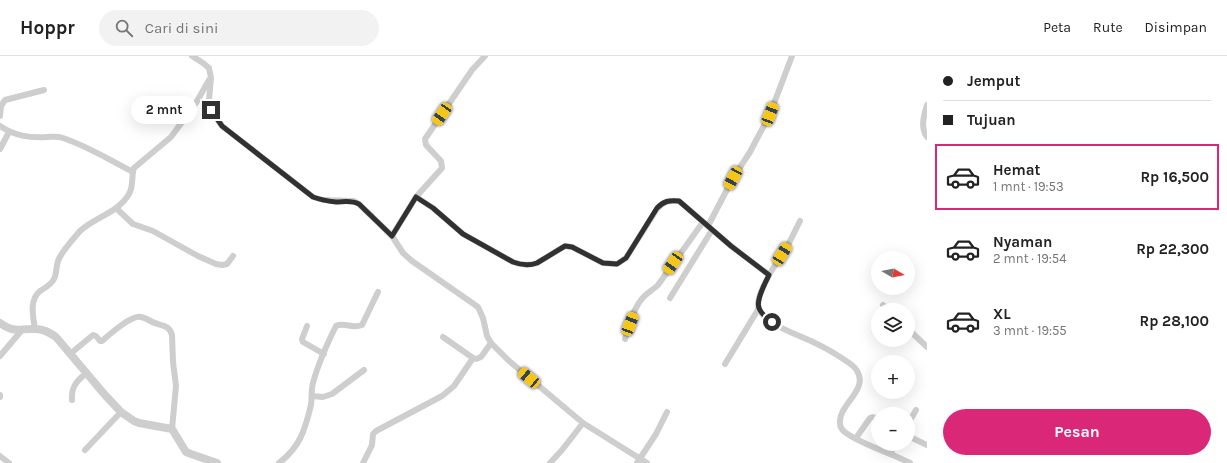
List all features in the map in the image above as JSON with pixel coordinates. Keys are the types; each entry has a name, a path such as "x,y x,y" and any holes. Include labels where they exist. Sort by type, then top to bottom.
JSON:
{"street":[{"path":"192,56 209,68 211,78 209,100 211,110 222,126 313,197 338,202 354,201 359,204 392,236 403,252 412,261 478,307 483,318 487,336 491,343 508,360 583,423 638,461 647,463"},
{"path":"392,236 416,197 442,168 441,161 426,145 425,139 472,70 485,56"},
{"path":"670,298 710,228 733,178 750,152 770,114 792,56"},
{"path":"35,329 32,307 34,299 39,292 46,288 54,279 58,260 65,250 81,231 117,209 129,195 132,185 132,172 134,168 171,137 196,103 211,78"},
{"path":"0,116 1,106 5,100 44,90"},
{"path":"927,105 923,128 927,137"},
{"path":"0,126 19,136 56,136 62,138 94,151 132,172"},
{"path":"0,149 9,132"},
{"path":"416,197 433,208 463,234 513,262 522,265 532,265 537,263 565,246 572,247 603,263 617,264 626,258 657,208 663,202 670,200 679,201 731,246 769,275"},
{"path":"117,209 133,224 153,231 198,256 216,264 227,264 233,256"},
{"path":"800,220 789,243 769,275 758,302 759,308 772,322 784,329 819,344 854,366 858,373 860,382 840,419 842,429 846,433 871,446 910,463"},
{"path":"624,339 641,299 658,285 703,222"},
{"path":"279,463 293,451 298,444 311,404 313,385 336,326 342,324 355,327 362,325 378,292"},
{"path":"725,364 759,308"},
{"path":"70,354 93,335 102,341 132,318 139,317 168,327 171,330 172,335 176,386 172,429 186,452 217,463"},
{"path":"0,323 13,330 35,329 48,332 56,337 105,396 121,412 134,421 172,429"},
{"path":"307,326 302,339 303,342 324,354"},
{"path":"0,356 22,330"},
{"path":"915,336 927,347"},
{"path":"443,337 473,358 478,359 491,343"},
{"path":"363,463 372,445 373,434 376,431 442,396 454,386 473,358"},
{"path":"312,396 323,397 332,394 364,370"},
{"path":"72,400 73,387 79,378 87,373"},
{"path":"85,450 121,412"},
{"path":"638,461 656,434 667,412"},
{"path":"856,438 871,418"},
{"path":"550,463 583,423"},
{"path":"915,439 927,445"},
{"path":"0,456 9,463"}],"route":[{"path":"211,110 222,126 313,197 338,202 354,201 392,236 416,197 433,208 463,234 513,262 522,265 532,265 537,263 560,247 565,246 572,247 603,263 617,264 626,258 657,208 663,202 670,200 679,201 731,246 769,275 758,302 759,308 763,314 772,322"}]}
